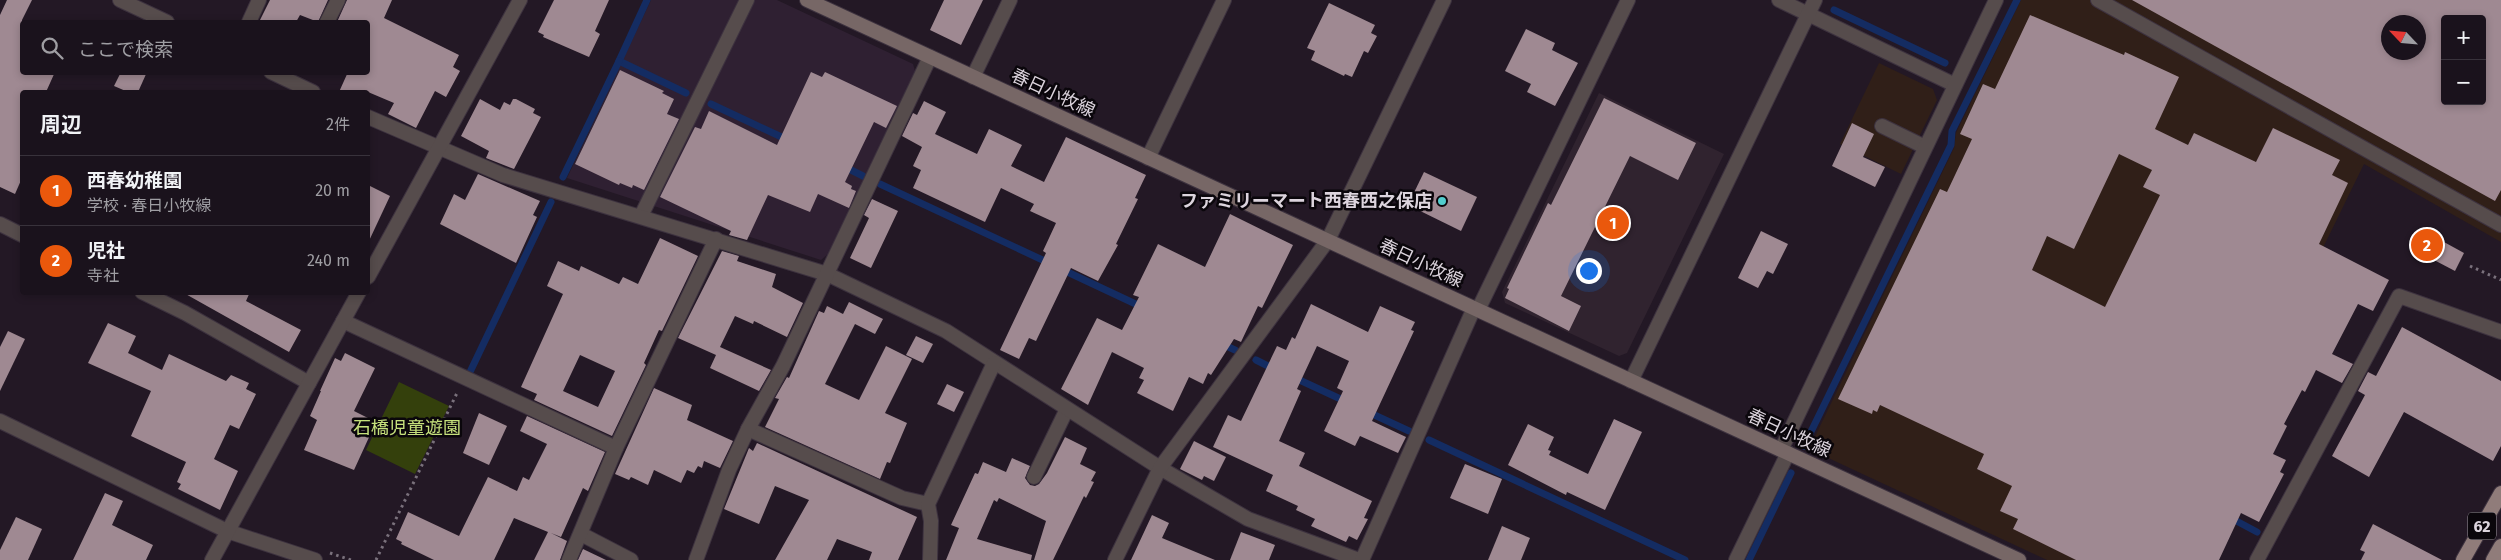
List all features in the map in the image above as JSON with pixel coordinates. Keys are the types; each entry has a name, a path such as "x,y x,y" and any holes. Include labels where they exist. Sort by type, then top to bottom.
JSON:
{"main road":[{"name":"春日小牧線","path":"807,0 2019,560"},
{"name":"62","path":"2463,560 2501,493"},
{"name":"62","path":"2493,560 2501,546"}],"street":[{"path":"120,0 146,6 164,20"},
{"path":"249,20 259,0"},
{"path":"328,20 338,0"},
{"path":"370,273 520,0"},
{"path":"641,216 747,0"},
{"path":"973,77 1010,0"},
{"path":"1148,158 1224,0"},
{"path":"1115,560 1160,468 1328,240 1444,0"},
{"path":"370,118 504,175 827,274 946,331 1160,468 1248,519 1361,560 1476,309 1628,0"},
{"path":"1780,0 1955,85"},
{"path":"1631,381 1814,0"},
{"path":"1736,560 1784,451 1925,147 1996,0"},
{"path":"2098,0 2501,225"},
{"path":"696,560 729,470 748,429 783,366 930,57"},
{"path":"282,75 299,79 311,90"},
{"path":"1882,126 1925,147"},
{"path":"0,224 20,234"},
{"path":"569,560 616,448 716,239"},
{"path":"148,295 185,313 309,383"},
{"path":"212,560 357,295"},
{"path":"2257,560 2399,296 2501,332"},
{"path":"343,321 464,379 468,379 616,448"},
{"path":"930,560 931,521 928,504 994,363"},
{"path":"1034,477 1067,409"},
{"path":"0,421 227,531 315,560"},
{"path":"748,429 902,498 928,504"},
{"path":"581,534 631,560"}],"path":[{"path":"2470,266 2501,280"},
{"path":"376,560 464,379"}],"shaded area":[{"path":"651,0 777,0 913,64 915,71 828,254 821,260 567,178"},
{"path":"2021,0 2501,0 2501,242 2364,164 2200,499 2161,560 2047,560 1809,449 1954,148 1956,133"},
{"path":"1879,63 1933,89 1937,100 1901,174 1840,144"},
{"path":"1599,93 1724,154 1627,353 1619,356 1505,303 1502,292"}],"green space":[{"name":"石橋児童遊園","path":"399,382 449,406 415,474 366,450"}],"building":[{"path":"7,0 32,0 22,20 20,20 20,75 54,75 47,90 20,90 20,183 15,194 0,187 0,15"},
{"path":"270,0 328,0 319,20 313,20 300,15 297,20 260,20"},
{"path":"347,0 392,0 384,18 459,55 453,67 460,71 446,97 435,91 416,128 388,114 394,103 370,93 370,90 340,90 347,75 370,75 370,20 338,20"},
{"path":"554,0 609,0 595,31 600,34 589,57 543,37 544,35 538,32"},
{"path":"944,0 983,0 961,45 930,30"},
{"path":"2132,0 2501,0 2501,190 2495,201"},
{"path":"1329,3 1375,25 1371,33 1377,36 1368,53 1364,51 1352,77 1345,74 1344,76 1311,60 1315,51 1307,48"},
{"path":"2030,15 2124,55 2125,52 2179,77 2155,129 2188,145 2194,133 2256,162 2273,128 2340,160 2332,175 2348,183 2319,244 2389,280 2373,311 2358,304 2332,354 2353,364 2342,383 2316,370 2305,392 2302,390 2284,424 2287,426 2273,454 2286,460 2280,472 2284,474 2259,522 2241,513 2219,560 2076,560 2013,529 2018,519 2000,511 2012,486 1977,469 1984,454 1880,405 1877,412 1873,410 1872,414 1838,399 1940,189 1947,192 1972,139 1960,134 1983,84 1995,89","holes":["2119,154 2152,170 2143,187 2160,195 2105,307 2032,270 2047,236 2074,249"]},
{"path":"1526,29 1555,43 1552,50 1578,63 1555,106 1527,92 1531,84 1505,71"},
{"path":"620,70 664,91 662,93 674,99 667,114 679,119 644,190 633,185 632,188 620,183 619,185 575,164"},
{"path":"811,72 822,77 825,72 897,106 886,128 874,122 845,182 852,186 851,189 856,191 849,208 818,194 810,212 768,195 747,240 729,235 731,231 660,197 695,127 701,129 709,111 777,145"},
{"path":"120,75 146,75 139,90 123,90 114,86"},
{"path":"1604,98 1696,143 1678,180 1630,156 1561,296 1581,306 1569,331 1505,298 1509,289 1507,288 1548,203 1551,205"},
{"path":"480,99 500,110 504,102 510,105 513,99 516,99 535,109 533,113 541,117 514,169 486,158 489,151 461,136"},
{"path":"924,101 946,112 935,134 977,154 989,129 1022,145 1011,166 1044,182 1066,137 1146,175 1135,198 1138,199 1116,244 1118,245 1098,281 1071,268 1036,341 1029,338 1019,359 1000,350 1046,253 1043,251 1056,223 1030,211 1034,204 1001,188 985,222 913,188 921,170 913,166 922,147 902,136 913,113 917,115"},
{"path":"1852,123 1874,134 1863,157 1885,167 1875,187 1832,166"},
{"name":"ファミリーマート西春西之保店","path":"1424,172 1477,197 1461,231 1408,205"},
{"path":"478,174 540,201 533,215 537,217 516,263 440,224 454,194 465,200"},
{"path":"370,186 390,196 370,239"},
{"path":"872,199 898,211 871,268 850,258 869,218 864,215"},
{"path":"1230,214 1293,245 1262,308 1258,306 1241,342 1234,339 1211,375 1208,373 1203,384 1189,377 1173,411 1137,393 1144,380 1139,378 1144,368 1112,352 1088,405 1061,389 1097,318 1122,330 1139,297 1133,295 1158,244 1205,267"},
{"path":"1761,231 1788,244 1773,274 1767,271 1758,288 1738,278"},
{"path":"660,238 698,256 662,331 659,330 644,363 646,365 612,436 534,400 537,394 521,387 563,294 547,286 558,261 579,271 581,266 619,284 623,277 638,284","holes":["580,355 615,371 598,407 563,391"]},
{"path":"2444,242 2464,253 2455,271 2434,260"},
{"path":"722,251 739,256 737,261 776,274 772,287 803,303 787,337 754,321 753,324 735,316 720,347 771,370 759,391 710,368 716,355 678,338"},
{"path":"187,295 249,295 246,301 301,330 289,352"},
{"path":"849,302 883,319 875,334 855,324 825,384 859,400 886,346 912,359 885,413 907,423 890,463 887,462 880,479 765,427 779,399 775,398 787,377 789,378 819,311 824,313 827,306 843,314"},
{"path":"1311,304 1368,332 1380,306 1415,322 1411,330 1414,331 1372,421 1406,437 1398,453 1360,436 1355,446 1324,431 1343,391 1337,388 1349,361 1317,346 1297,389 1301,391 1279,441 1305,453 1299,466 1372,501 1364,518 1368,519 1357,540 1349,536 1346,542 1311,526 1315,519 1296,510 1298,506 1266,491 1273,475 1213,447 1228,415 1241,421 1277,346 1286,350 1292,337 1295,339"},
{"path":"108,323 136,336 128,353 162,370 169,354 226,381 231,375 249,383 246,389 256,394 239,429 230,425 214,459 238,471 220,510 178,489 181,484 177,482 186,462 131,436 151,391 88,363"},
{"path":"2402,327 2501,381 2501,446 2493,461 2404,412 2369,477 2332,456 2365,395 2358,391 2368,372 2376,376"},
{"path":"8,331 25,339 0,391 0,347"},
{"path":"916,336 933,344 923,363 906,355"},
{"path":"345,353 375,368 354,411 376,422 354,470 304,450 317,420 310,416 320,391 335,358 341,361"},
{"path":"947,384 964,392 954,412 937,404"},
{"path":"654,388 692,405 687,420 733,441 720,468 704,461 702,468 698,466 694,473 687,470 681,483 654,470 648,485 631,477 629,480 615,474"},
{"path":"479,413 507,426 489,465 463,453"},
{"path":"527,416 605,452 588,491 583,488 561,537 551,533 567,541 560,560 534,560 548,532 514,518 494,560 434,560 401,544 402,542 396,539 408,512 459,536 488,477 517,491 523,477 529,480 547,444 520,431"},
{"path":"1614,419 1642,432 1605,510 1567,492 1566,495 1508,465 1528,424 1554,437 1548,450 1551,451 1549,455 1588,474"},
{"path":"1065,437 1087,448 1080,464 1096,472 1091,481 1094,482 1086,498 1084,496 1053,560 1034,560 1046,521 999,498 997,502 994,500 977,539 1032,555 1031,560 946,560 959,528 951,525 975,473 978,474 983,462 1006,472 1012,458 1030,466 1025,478 1030,485 1035,486 1039,484 1047,473"},
{"path":"1194,441 1226,457 1214,481 1204,476 1202,480 1180,469"},
{"path":"757,443 917,517 898,560 869,560 872,552 837,539 827,560 775,560 809,500 775,486 759,524 724,509 749,448 753,451"},
{"path":"1465,464 1502,479 1488,514 1450,498"},
{"path":"105,493 123,501 112,525 153,545 146,560 73,560"},
{"path":"1152,515 1169,523 1162,538 1215,560 1131,560"},
{"path":"16,517 42,529 28,560 0,560 0,550"},
{"path":"2373,524 2442,560 2361,560 2365,552 2360,550"},
{"path":"1502,526 1530,538 1521,560 1488,560"},
{"path":"1241,532 1275,545 1269,560 1230,560"},
{"path":"583,549 606,560 578,560"}],"waterway":[{"path":"647,0 619,61 686,93"},
{"path":"1804,446 1951,145 1952,131 2017,0"},
{"path":"1834,10 1945,63"},
{"path":"563,177 619,61"},
{"path":"711,104 788,140"},
{"path":"843,166 863,176"},
{"path":"880,184 1049,263"},
{"path":"470,372 551,202"},
{"path":"1061,269 1142,307"},
{"path":"1222,344 1235,350"},
{"path":"1256,360 1274,369"},
{"path":"1293,377 1347,402"},
{"path":"1368,412 1409,431"},
{"path":"1429,440 1685,560"},
{"path":"1749,560 1791,473"},
{"path":"2229,517 2257,532"}],"place":[{"name":"ファミリーマート西春西之保店","path":"1442,201"},
{"name":"西春幼稚園","path":"1613,223"},
{"name":"児社","path":"2427,245"}]}
